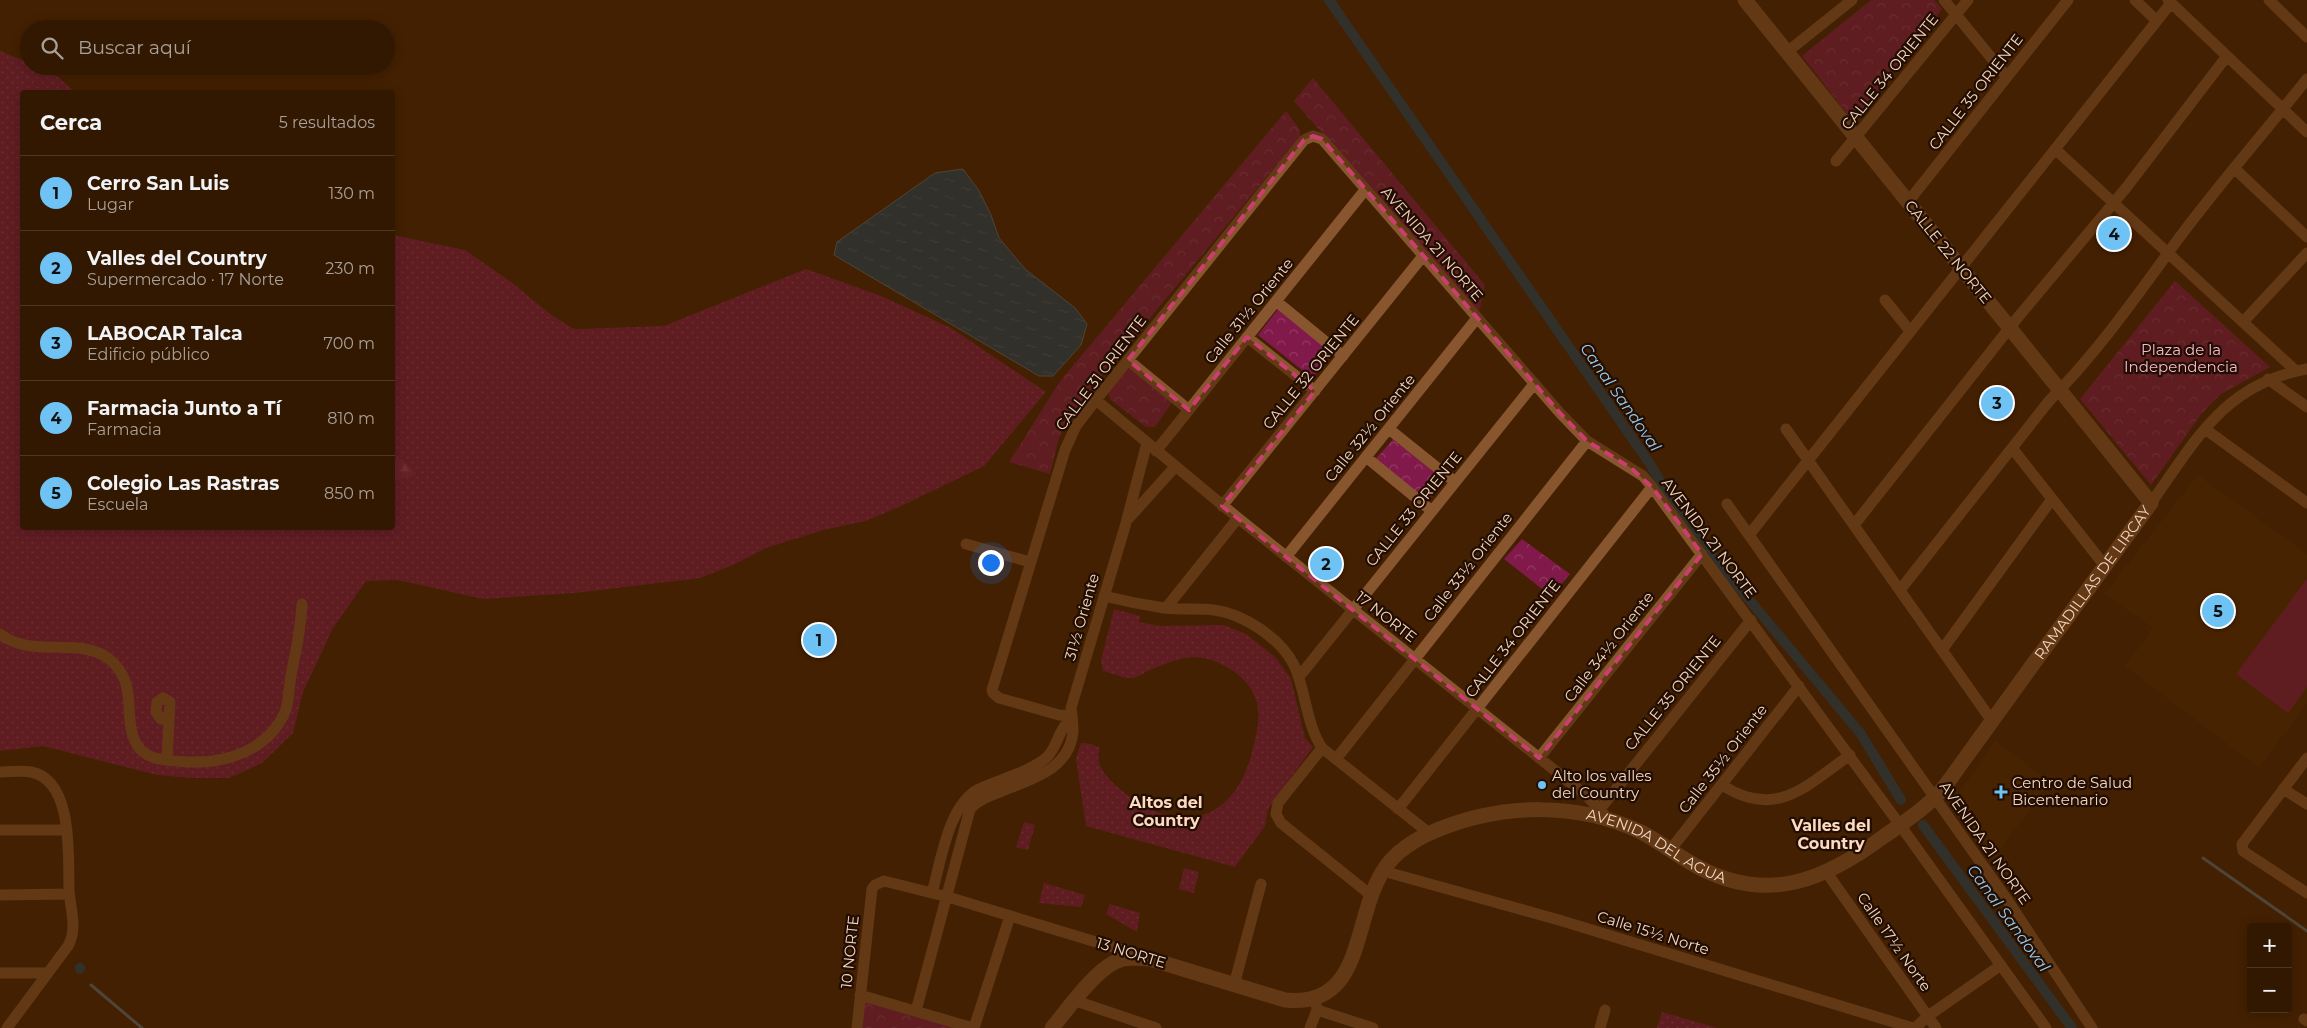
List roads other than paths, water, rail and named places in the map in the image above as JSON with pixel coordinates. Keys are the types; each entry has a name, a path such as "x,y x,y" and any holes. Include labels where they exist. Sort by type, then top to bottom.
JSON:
{"street":[{"path":"1787,52 1852,0"},
{"path":"1944,0 2007,77"},
{"name":"CALLE 34 ORIENTE","path":"1836,161 1968,0"},
{"name":"CALLE 35 ORIENTE","path":"1908,202 2068,0"},
{"path":"2135,0 2157,21"},
{"path":"2268,0 2307,37"},
{"name":"CALLE 22 NORTE","path":"1749,1 1787,52 2151,503"},
{"path":"1749,535 2157,21 2170,1 2307,132"},
{"path":"1854,525 2009,328 2113,201 2126,188 2227,56"},
{"path":"1900,590 2307,79"},
{"name":"AVENIDA 21 NORTE","path":"1304,140 1313,136 1322,139 1534,384 1587,441 1643,476 1850,755 2046,1028"},
{"name":"CALLE 31 ORIENTE","path":"1072,718 999,698 993,693 992,685 1070,438 1096,400 1304,140"},
{"path":"2056,149 2243,322 2302,370"},
{"path":"2235,169 2307,237"},
{"name":"Calle 31½ Oriente","path":"1151,447 1189,410 1365,190"},
{"path":"2243,322 2307,253"},
{"name":"CALLE 32 ORIENTE","path":"1222,506 1423,256"},
{"path":"1885,300 1910,331"},
{"path":"1276,302 1343,356"},
{"name":"Calle 32½ Oriente","path":"1286,557 1477,318"},
{"path":"1247,337 1315,391"},
{"path":"1128,360 1189,410"},
{"name":"RAMADILLAS DE LIRCAY","path":"1900,825 1935,798 2205,429 2230,402 2249,389 2268,379 2302,370"},
{"path":"2268,379 2307,408"},
{"name":"CALLE 33 ORIENTE","path":"1299,677 1534,384"},
{"name":"17 NORTE","path":"1096,400 1222,506 1539,758 1604,814"},
{"path":"1389,429 1455,482"},
{"path":"1786,429 1992,720"},
{"path":"2205,429 2307,503"},
{"name":"Calle 33½ Oriente","path":"1336,759 1587,441"},
{"name":"31½ Oriente","path":"969,802 984,798 1056,766 1068,750 1072,733 1071,708 1126,523 1151,447"},
{"path":"2012,448 2105,566"},
{"path":"1366,458 1432,511"},
{"name":"31½ Oriente","path":"1126,523 1176,467"},
{"name":"CALLE 34 ORIENTE","path":"1398,809 1652,487"},
{"path":"1942,650 2052,500"},
{"name":"AVENIDA 21 NORTE","path":"1727,504 2008,901 2092,1028"},
{"path":"1166,608 1238,518"},
{"path":"966,544 1030,562"},
{"name":"Calle 34½ Oriente","path":"1539,758 1702,554"},
{"path":"1104,596 1166,608 1215,610 1248,622 1276,642 1288,655 1299,677 1316,739 1322,748 1428,833"},
{"path":"0,634 31,647 84,649 107,658 120,669 127,684 133,729 141,750 155,758 206,762 229,759 265,740 278,725 286,711 300,633 302,604"},
{"name":"CALLE 35 ORIENTE","path":"1604,814 1751,620"},
{"name":"Calle 35½ Oriente","path":"1671,849 1799,686"},
{"path":"167,759 169,720"},
{"path":"1322,748 1278,802 1275,811 1281,823 1372,896"},
{"path":"1722,785 1748,798 1764,801 1780,799 1799,790 1850,755"},
{"path":"2307,758 2242,844 2243,851 2307,893"},
{"path":"0,772 31,772 46,781 60,798 65,810 74,931 72,939 7,1028"},
{"path":"2283,789 2307,804"},
{"path":"932,893 955,814 969,802"},
{"path":"916,1011 948,897 969,802"},
{"name":"AVENIDA DEL AGUA","path":"1316,1004 1336,986 1348,969 1372,896 1383,871 1402,851 1428,833 1468,819 1518,810 1560,810 1604,814 1671,849 1712,874 1747,883 1792,883 1827,873 1856,856 1900,825"},
{"path":"0,830 67,830"},
{"name":"Calle 15½ Norte","path":"1383,871 1559,920 1914,1028"},
{"name":"Calle 17½ Norte","path":"1827,873 1936,1028"},
{"name":"13 NORTE","path":"879,882 884,881 948,897 1285,1000 1316,1004 1373,1028"},
{"name":"10 NORTE","path":"857,1028 872,890 879,882"},
{"path":"1234,985 1261,884"},
{"path":"0,895 70,894"},
{"path":"860,995 974,1028 1010,916"},
{"path":"1052,1028 1107,966 1120,960 1150,959"},
{"path":"1914,1028 1928,1016 2001,965"},
{"path":"0,973 47,972"},
{"path":"1076,1001 1156,1028"},
{"path":"1310,1028 1316,1004"},
{"path":"1600,1028 1605,1010"}],"water":[{"path":"963,169 979,191 991,215 999,238 1025,269 1075,308 1087,324 1081,345 1053,376 1039,376 834,255 837,242 935,173"}],"waterway":[{"name":"Canal Sandoval","path":"1329,0 1650,464 1682,519 1861,734 1901,800"},
{"name":"Canal Sandoval","path":"1923,825 2072,1028"},
{"path":"2203,858 2307,931"},
{"path":"91,985 142,1028"}],"place":[{"name":"Farmacia Junto a Tí","path":"2114,234"},
{"name":"LABOCAR Talca","path":"1997,403"},
{"name":"Valles del Country","path":"1326,564"},
{"name":"Colegio Las Rastras","path":"2218,611"},
{"name":"Cerro San Luis","path":"819,640"},
{"name":"Alto los valles del Country","path":"1542,785"},
{"name":"Centro de Salud Bicentenario","path":"2001,792"}],"district":[{"name":"Altos del Country","path":"1166,811"},
{"name":"Valles del Country","path":"1831,834"}],"park label":[{"name":"Plaza de la Independencia","path":"2181,358"}]}
